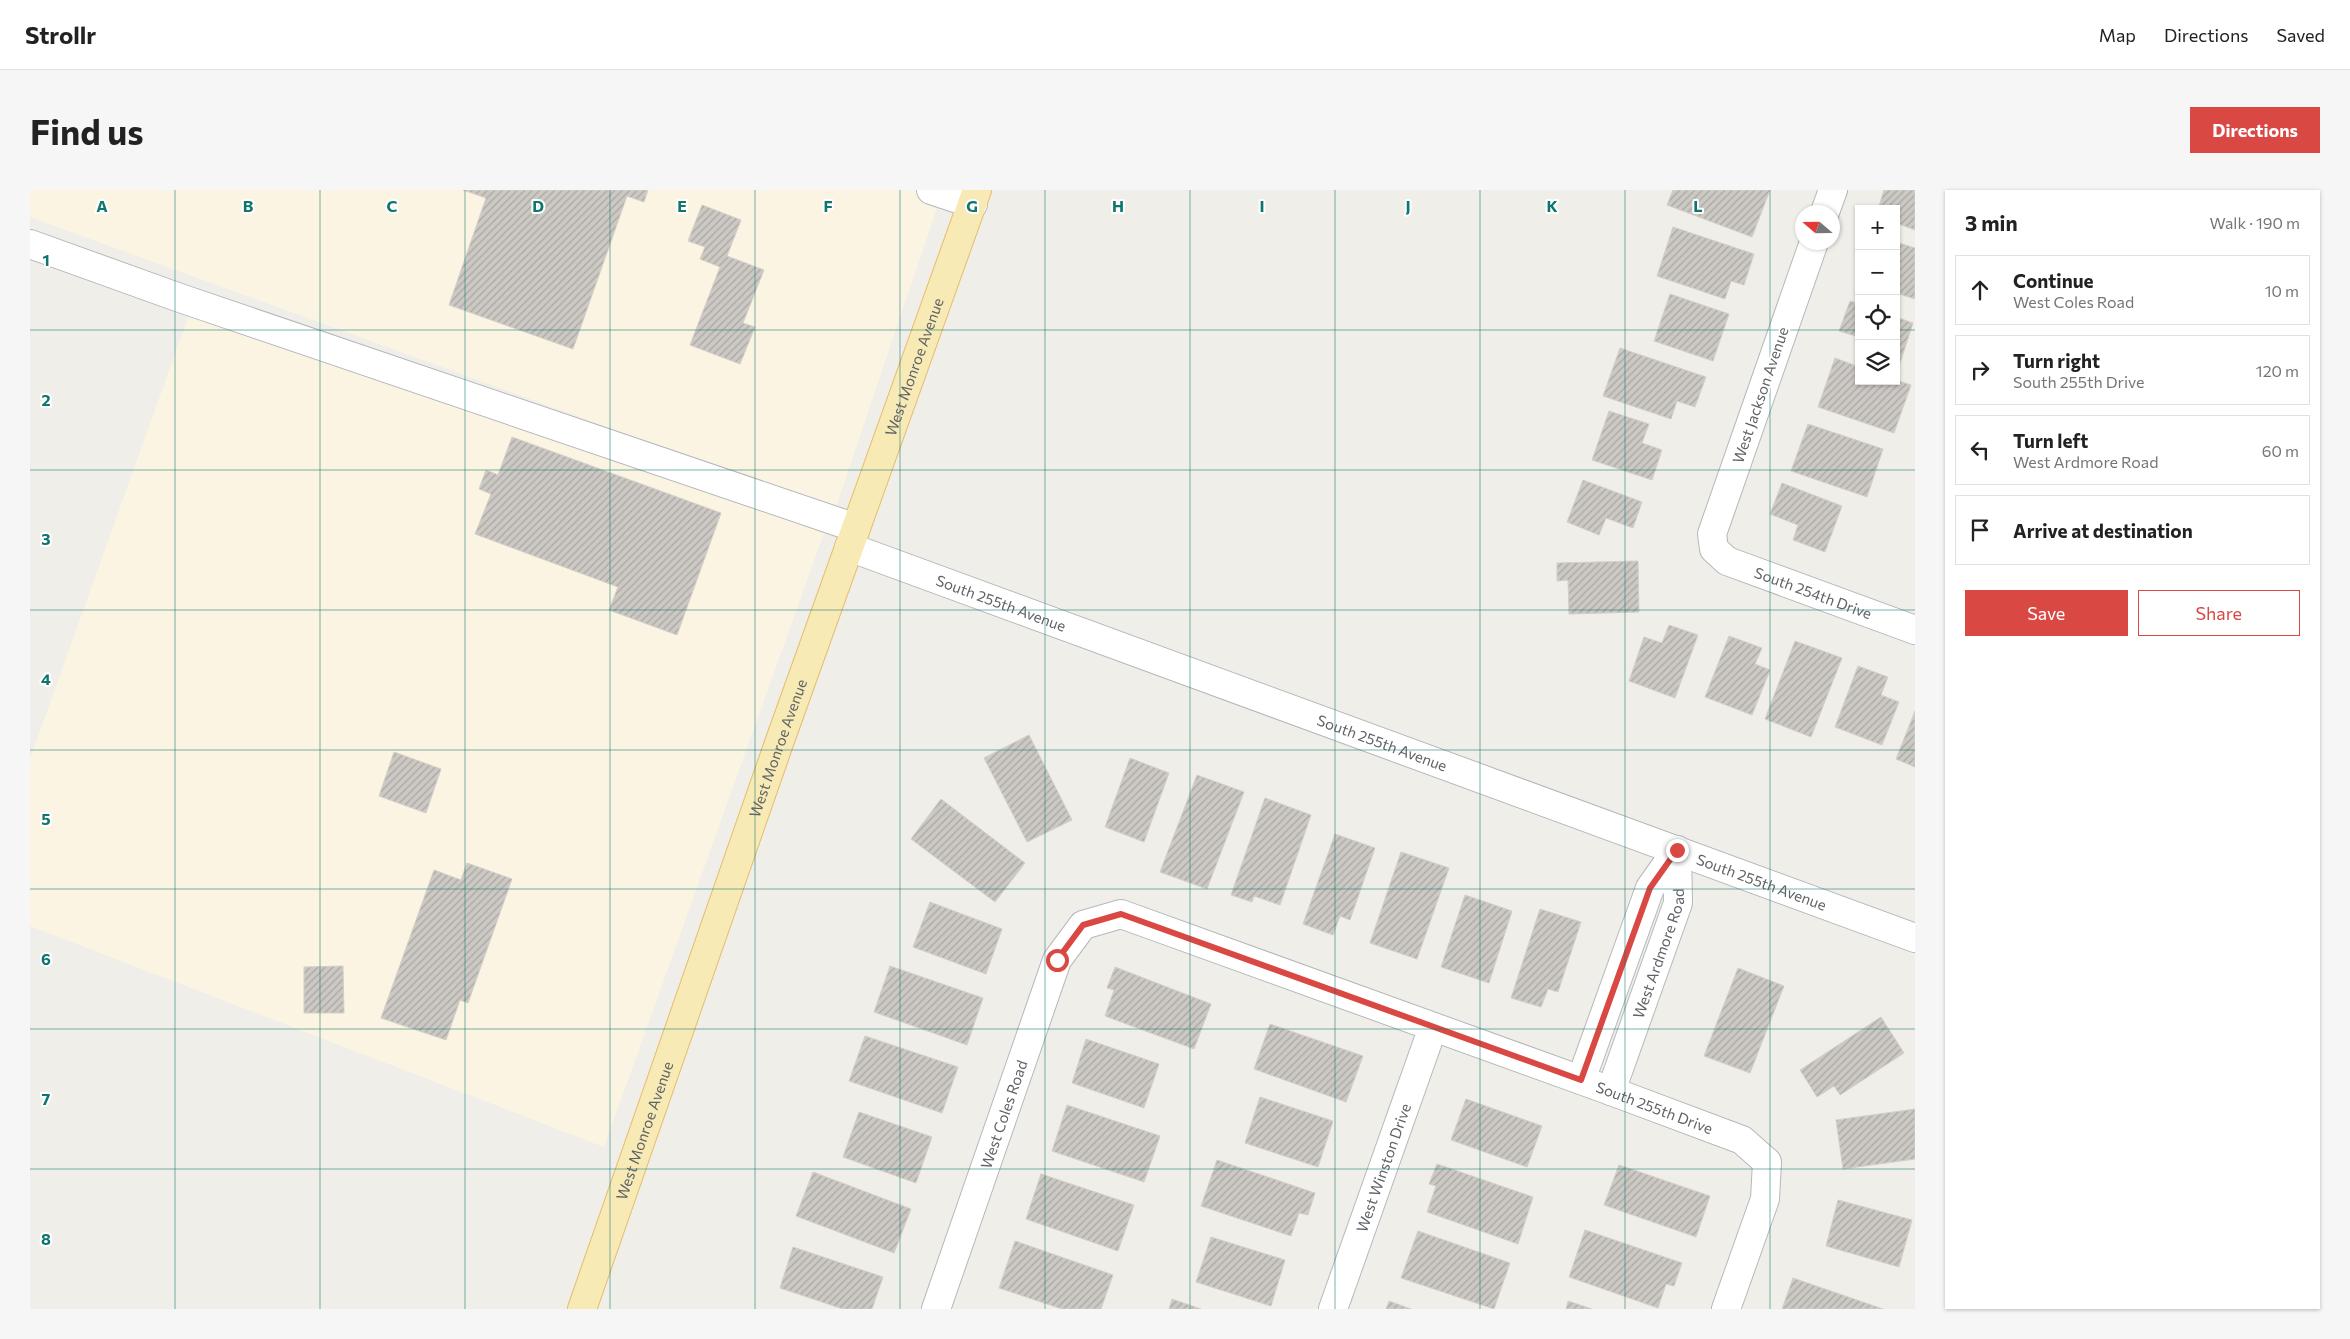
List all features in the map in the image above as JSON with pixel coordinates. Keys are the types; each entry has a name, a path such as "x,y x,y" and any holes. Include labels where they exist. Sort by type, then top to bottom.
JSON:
{"main road":[{"name":"West Monroe Avenue","path":"582,1309 975,197"}],"street":[{"path":"930,190 975,197"},
{"path":"1828,205 1833,190"},
{"name":"South 255th Avenue","path":"30,244 853,538 1677,850 1915,938"},
{"name":"West Jackson Avenue","path":"1714,549 1712,534 1811,250"},
{"name":"South 254th Drive","path":"1714,549 1727,561 1915,630"},
{"name":"West Ardmore Road","path":"1581,1080 1650,888 1677,850"},
{"name":"West Ardmore Road","path":"1611,1091 1678,903 1677,850"},
{"name":"South 255th Drive","path":"1083,925 1121,914 1742,1140 1767,1162 1765,1199 1726,1309"},
{"name":"West Coles Road","path":"936,1309 1057,960 1083,925"},
{"name":"West Winston Drive","path":"1333,1309 1433,1027"}],"shaded area":[{"path":"30,190 943,190 835,510 30,217"},
{"path":"190,312 824,533 604,1147 30,926 30,759"}],"building":[{"path":"463,190 648,190 644,202 627,196 573,349 449,305 486,198"},
{"path":"1673,190 1770,190 1752,237 1667,205"},
{"path":"1884,190 1915,190 1915,230 1900,224 1900,205 1879,205"},
{"path":"702,205 741,220 727,256 764,270 743,323 755,327 740,364 690,345 720,267 700,259 705,247 688,241"},
{"path":"1673,227 1754,254 1744,285 1731,281 1725,299 1657,276"},
{"path":"1900,243 1915,248 1915,299 1900,294"},
{"path":"1670,294 1729,314 1713,361 1654,341"},
{"path":"1850,301 1855,303 1855,336 1839,331"},
{"path":"1900,318 1913,323 1900,363"},
{"path":"1620,348 1706,377 1695,407 1677,401 1671,419 1603,396"},
{"path":"1835,358 1855,366 1855,385 1900,385 1900,381 1911,385 1894,433 1818,407"},
{"path":"1609,411 1649,424 1642,443 1662,450 1652,480 1592,460"},
{"path":"1808,424 1883,449 1867,497 1791,471"},
{"path":"512,437 721,513 677,635 609,610 618,587 475,534 491,494 479,489 486,470 498,475"},
{"path":"1583,480 1642,502 1633,528 1606,518 1599,535 1567,522"},
{"path":"1782,483 1842,506 1825,552 1793,540 1798,525 1770,514"},
{"path":"1638,561 1639,612 1569,614 1568,580 1557,581 1557,563"},
{"path":"1669,625 1698,635 1675,698 1629,681 1644,637 1662,643"},
{"path":"1729,636 1762,648 1755,664 1770,670 1752,715 1705,697"},
{"path":"1795,641 1842,658 1811,737 1765,719"},
{"path":"1858,666 1888,677 1881,695 1899,702 1882,745 1835,727"},
{"path":"1915,711 1915,767 1896,759"},
{"path":"1029,735 1072,820 1027,842 984,758"},
{"path":"394,752 441,769 426,813 379,796"},
{"path":"1130,758 1169,773 1144,842 1105,827"},
{"path":"1197,775 1244,792 1207,889 1160,872"},
{"path":"1265,798 1311,815 1280,905 1254,896 1252,902 1231,895"},
{"path":"941,799 1025,863 995,902 911,839"},
{"path":"1335,834 1375,848 1350,920 1340,916 1333,935 1303,924"},
{"path":"1401,852 1449,868 1417,959 1370,943"},
{"path":"467,863 512,879 468,1003 460,1000 446,1040 381,1018 434,870 461,880"},
{"path":"1465,895 1512,911 1489,983 1441,967"},
{"path":"930,902 1002,929 986,974 913,947"},
{"path":"1540,909 1581,922 1558,992 1548,989 1541,1007 1511,998"},
{"path":"343,966 344,1013 304,1013 304,967"},
{"path":"890,966 983,998 967,1045 874,1012"},
{"path":"1115,967 1211,1004 1194,1049 1105,1016 1114,990 1107,988"},
{"path":"1738,968 1784,986 1750,1073 1704,1056"},
{"path":"1881,1017 1904,1053 1840,1095 1834,1086 1817,1097 1800,1070"},
{"path":"1270,1024 1363,1056 1346,1102 1254,1069"},
{"path":"865,1036 958,1067 942,1113 849,1081"},
{"path":"1086,1039 1159,1064 1144,1108 1072,1083"},
{"path":"1260,1097 1333,1121 1318,1167 1245,1143"},
{"path":"1466,1099 1542,1126 1527,1167 1451,1140"},
{"path":"1067,1105 1160,1136 1144,1182 1052,1151"},
{"path":"1915,1109 1915,1159 1843,1169 1836,1120"},
{"path":"859,1112 932,1137 916,1183 843,1157"},
{"path":"1217,1160 1315,1193 1308,1215 1299,1213 1291,1236 1201,1206"},
{"path":"1437,1164 1533,1197 1518,1244 1427,1212 1436,1186 1429,1184"},
{"path":"1619,1165 1710,1196 1696,1237 1604,1205"},
{"path":"813,1172 911,1209 894,1253 796,1216"},
{"path":"1041,1174 1134,1205 1118,1251 1026,1219"},
{"path":"1838,1200 1912,1220 1899,1267 1826,1246"},
{"path":"1585,1230 1682,1263 1674,1286 1666,1284 1658,1308 1569,1277"},
{"path":"1418,1231 1510,1263 1494,1309 1401,1278"},
{"path":"1211,1237 1285,1260 1271,1306 1196,1282"},
{"path":"1015,1241 1113,1275 1101,1309 1062,1309 999,1288"},
{"path":"793,1247 883,1277 872,1309 843,1309 780,1288"},
{"path":"1793,1278 1883,1309 1782,1309"},
{"path":"1172,1299 1201,1309 1169,1309"},
{"path":"1389,1301 1411,1309 1386,1309"},
{"path":"1568,1301 1592,1309 1566,1309"}],"route":[{"path":"1057,960 1083,925 1121,914 1581,1080 1650,888 1677,850"}]}
